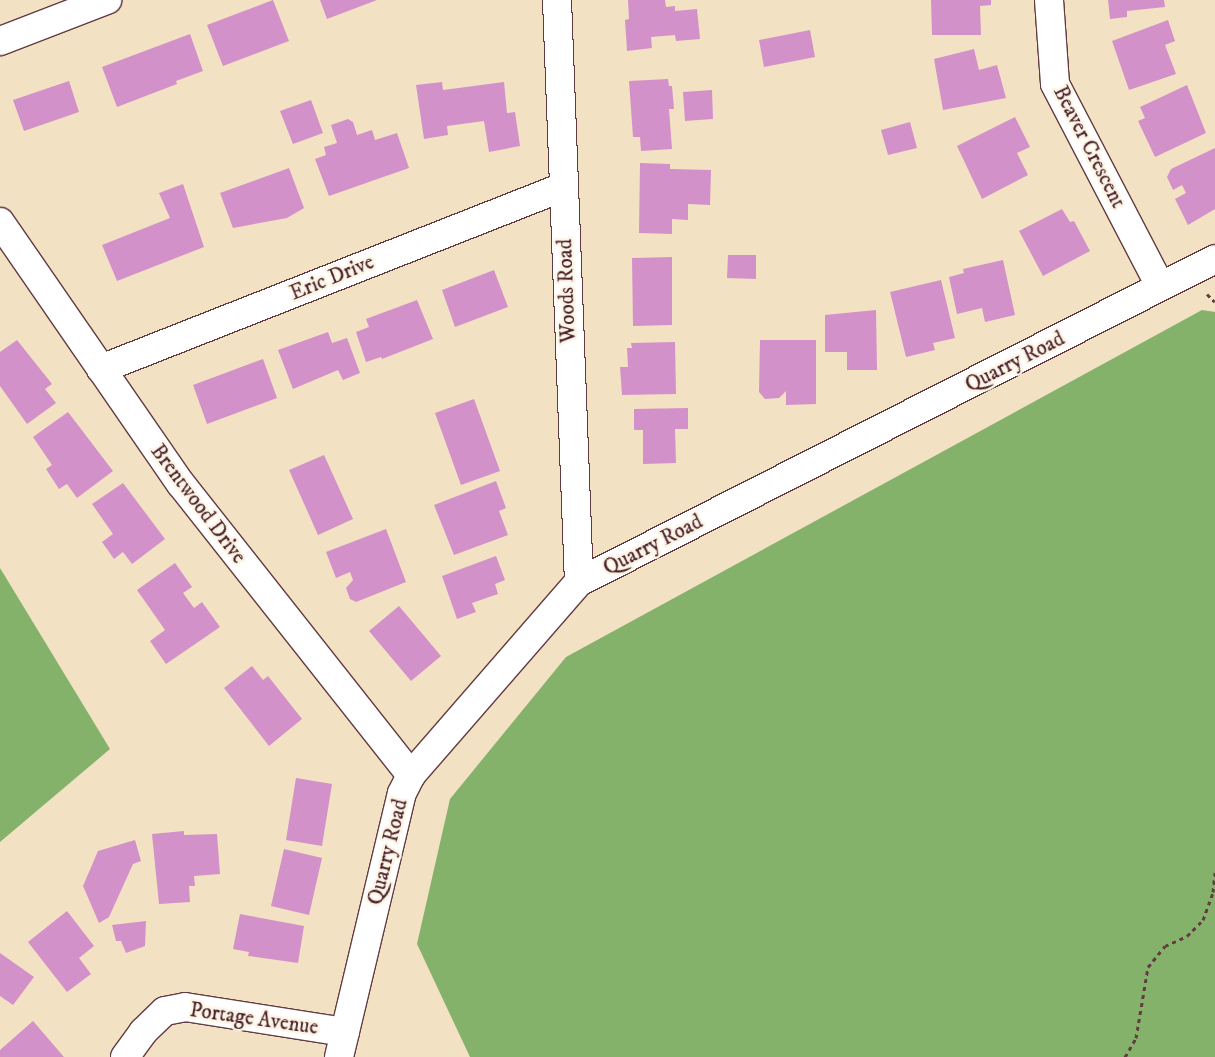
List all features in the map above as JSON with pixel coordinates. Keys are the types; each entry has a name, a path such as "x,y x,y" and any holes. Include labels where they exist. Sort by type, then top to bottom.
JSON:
{"street":[{"path":"0,41 107,0"},
{"name":"Woods Road","path":"557,0 562,187 579,582"},
{"name":"Beaver Crescent","path":"1049,0 1055,84 1160,286"},
{"name":"Eric Drive","path":"101,370 562,187"},
{"name":"Brentwood Drive","path":"0,222 181,484 411,775"},
{"name":"Quarry Road","path":"342,1044 402,793 411,775 579,582 1048,346 1215,259"},
{"name":"Portage Avenue","path":"125,1057 142,1032 165,1012 185,1007 342,1044"}],"path":[{"path":"1125,1057 1136,1038 1148,967 1165,946 1187,936 1203,920 1213,892 1215,872"}],"green space":[{"path":"1202,310 1215,312 1215,1057 470,1057 417,944 450,799 566,657"},
{"path":"0,568 110,749 0,842"}],"building":[{"path":"273,0 289,41 223,66 207,25"},
{"path":"320,0 377,0 327,19"},
{"path":"628,0 665,0 666,7 675,6 675,11 697,9 700,39 676,41 675,35 651,37 652,48 627,51 625,20 629,19"},
{"path":"931,0 991,0 991,5 980,6 981,35 932,35"},
{"path":"1108,0 1164,0 1165,7 1127,11 1127,17 1110,19"},
{"path":"1168,20 1175,41 1165,45 1176,74 1129,90 1112,41"},
{"path":"810,30 815,57 764,67 759,40"},
{"path":"190,34 203,71 176,81 177,84 117,107 102,67"},
{"path":"974,49 979,70 997,65 1006,98 943,110 934,59"},
{"path":"668,79 669,86 672,86 674,109 669,109 672,149 641,151 640,137 633,137 629,81"},
{"path":"69,81 79,112 24,131 13,100"},
{"path":"442,82 443,90 504,82 507,113 515,112 520,146 489,152 484,121 447,126 448,135 424,139 416,85"},
{"path":"1187,85 1206,133 1155,157 1138,121 1145,118 1140,107"},
{"path":"712,90 713,119 685,121 683,92"},
{"path":"311,100 323,133 293,144 280,111"},
{"path":"1015,117 1030,147 1017,153 1028,175 982,199 957,146"},
{"path":"348,119 353,122 357,135 372,130 375,140 397,133 409,168 329,196 315,159 326,155 324,147 337,143 331,125"},
{"path":"910,122 917,148 888,155 881,130"},
{"path":"1215,148 1215,209 1188,225 1175,199 1186,193 1182,185 1173,190 1167,177 1171,169"},
{"path":"640,163 670,164 670,169 711,170 710,205 688,204 688,220 672,219 672,234 639,233"},
{"path":"289,168 304,208 287,218 233,228 220,193"},
{"path":"183,184 204,247 117,281 102,245 170,218 159,193"},
{"path":"1062,209 1070,222 1074,221 1090,251 1043,276 1019,231"},
{"path":"728,255 756,255 756,279 727,278"},
{"path":"672,257 672,325 633,326 632,258"},
{"path":"1003,260 1015,315 985,322 982,308 957,314 949,277 964,273 963,269"},
{"path":"494,270 508,307 455,327 442,290"},
{"path":"941,280 955,338 933,343 935,350 906,357 890,292"},
{"path":"417,300 433,339 382,359 381,357 366,362 356,332 369,327 366,319"},
{"path":"876,310 877,370 847,370 847,352 825,352 825,315"},
{"path":"328,332 332,343 347,338 360,373 343,380 338,370 293,389 278,350"},
{"path":"17,340 52,384 45,389 56,403 27,424 0,386 0,352"},
{"path":"760,340 816,340 816,404 786,405 786,391 779,398 765,399 759,392"},
{"path":"675,342 676,394 622,395 620,367 628,367 627,348 632,348 631,343"},
{"path":"263,359 277,398 207,424 193,385"},
{"path":"474,399 500,471 461,485 435,413"},
{"path":"688,408 688,429 675,429 676,463 643,464 643,430 634,430 634,409"},
{"path":"68,412 113,471 77,498 67,484 59,489 46,469 52,465 33,437"},
{"path":"324,455 353,519 318,535 289,470"},
{"path":"496,481 506,508 499,511 508,535 454,555 434,505"},
{"path":"123,483 165,539 132,564 123,552 114,559 102,542 113,534 92,504"},
{"path":"386,529 406,582 356,602 350,599 346,588 353,580 350,572 336,578 326,552"},
{"path":"496,556 505,580 495,584 498,594 472,603 476,612 457,619 442,576"},
{"path":"175,563 192,587 183,593 194,608 202,602 220,627 166,664 150,641 165,630 137,590"},
{"path":"399,606 441,656 411,681 369,631"},
{"path":"252,666 263,680 268,676 302,719 269,746 224,688"},
{"path":"296,778 332,784 322,846 286,840"},
{"path":"184,831 184,835 217,834 220,874 194,876 195,886 189,886 190,902 159,904 152,834"},
{"path":"135,840 141,861 133,864 109,917 99,923 83,886 98,851"},
{"path":"284,849 322,858 309,915 271,906"},
{"path":"67,911 94,946 79,958 91,974 67,992 28,942"},
{"path":"240,914 304,926 298,963 248,956 249,952 233,949"},
{"path":"146,921 145,946 126,953 121,941 116,941 112,925"},
{"path":"0,953 34,977 13,1005 0,996"},
{"path":"33,1021 64,1057 0,1057 0,1050"}]}
